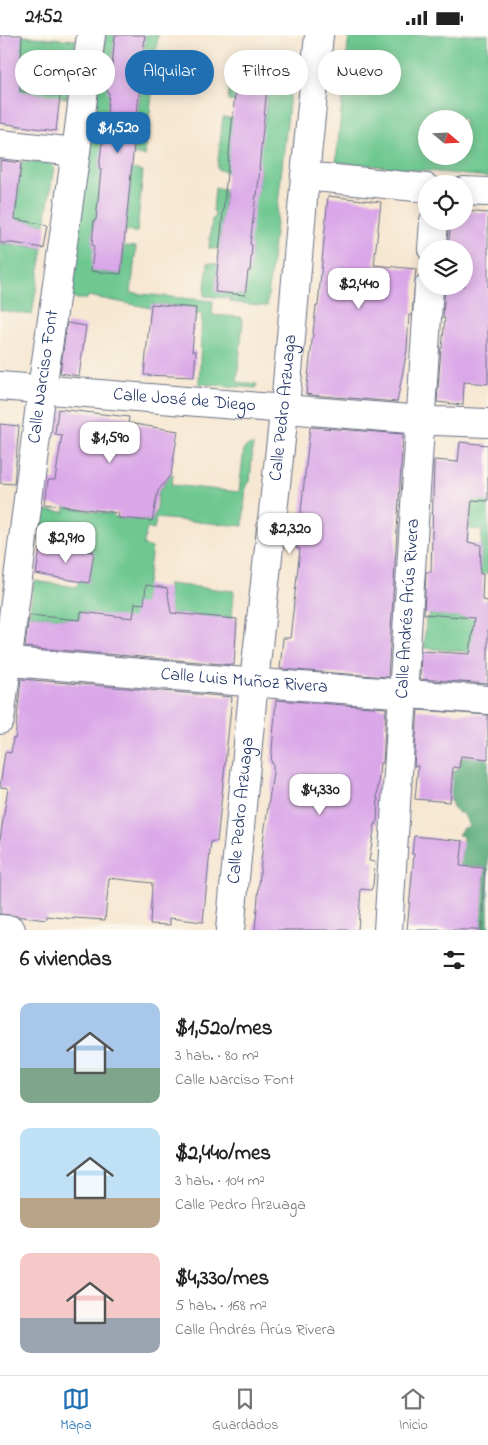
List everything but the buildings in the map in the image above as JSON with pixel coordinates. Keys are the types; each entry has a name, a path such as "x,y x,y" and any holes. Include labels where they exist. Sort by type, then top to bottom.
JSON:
{"street":[{"name":"Calle Narciso Font","path":"0,720 4,661 91,35"},
{"name":"Calle Pedro Arzuaga","path":"230,930 254,682 284,409 319,35"},
{"path":"0,144 76,152"},
{"path":"305,176 418,187"},
{"path":"473,191 488,192"},
{"name":"Calle Andrés Arús Rivera","path":"388,930 428,295"},
{"name":"Calle José de Diego","path":"0,386 420,420 488,423"},
{"name":"Calle Luis Muñoz Rivera","path":"4,661 404,695 488,700"},
{"path":"0,929 11,930"}],"green space":[{"path":"106,35 115,35 114,50 104,50"},
{"path":"145,35 158,35 156,50 144,50"},
{"path":"349,35 488,35 488,177 336,162 343,95 401,95 401,50 347,50"},
{"path":"21,36 76,40 74,50 21,50"},
{"path":"19,95 25,95 20,126 15,126"},
{"path":"46,95 67,95 67,98"},
{"path":"97,95 111,95 105,131 107,131 99,169 104,170 98,220 94,220 92,245 96,246 92,271 121,274 124,246 136,247 131,293 213,301 212,315 241,317 243,321 237,382 257,384 256,388 199,384 202,314 195,314 196,308 152,304 151,308 88,296 87,299 78,299 68,296"},
{"path":"140,95 152,95 145,156 128,154 129,146 134,147"},
{"path":"229,95 236,95 240,102 228,101"},
{"path":"264,95 290,95 267,306 230,302 230,298 204,296 208,263 218,264 216,292 245,295 245,270 250,270 252,245 248,244 254,207 253,195 257,195 260,169 256,169 260,123 264,122 267,97 263,97"},
{"path":"223,117 233,118 232,174 217,169"},
{"path":"22,161 50,163 54,167 45,224 0,217 0,205 17,206"},
{"path":"132,169 143,171 137,232 120,231 121,223 126,223"},
{"path":"215,187 225,190 220,241 225,250 209,248 212,219 214,219 215,212 213,211"},
{"path":"0,243 43,248 32,315 0,310"},
{"path":"253,445 250,482 246,484 243,526 156,518 154,530 147,528 143,545 152,548 144,604 128,655 105,615 81,612 80,620 29,615 34,581 77,587 79,581 89,582 94,552 39,542 42,510 65,512 65,507 111,514 118,518 152,521 157,507 158,493 171,474 173,474 172,485 239,492 244,449 247,446"},
{"path":"435,484 488,501 488,574 442,572 480,568 482,530 470,529 471,507 455,506"},
{"path":"168,584 234,591 232,618 169,613"},
{"path":"429,614 488,619 470,652 424,648 426,618 429,617"},
{"path":"471,756 488,759 488,930 481,930 462,889 484,890 485,868 460,866 455,860 461,860 463,836 458,835 463,828 469,827 464,814 457,812 452,803 450,793 451,782 453,772 459,768 461,758"}]}
